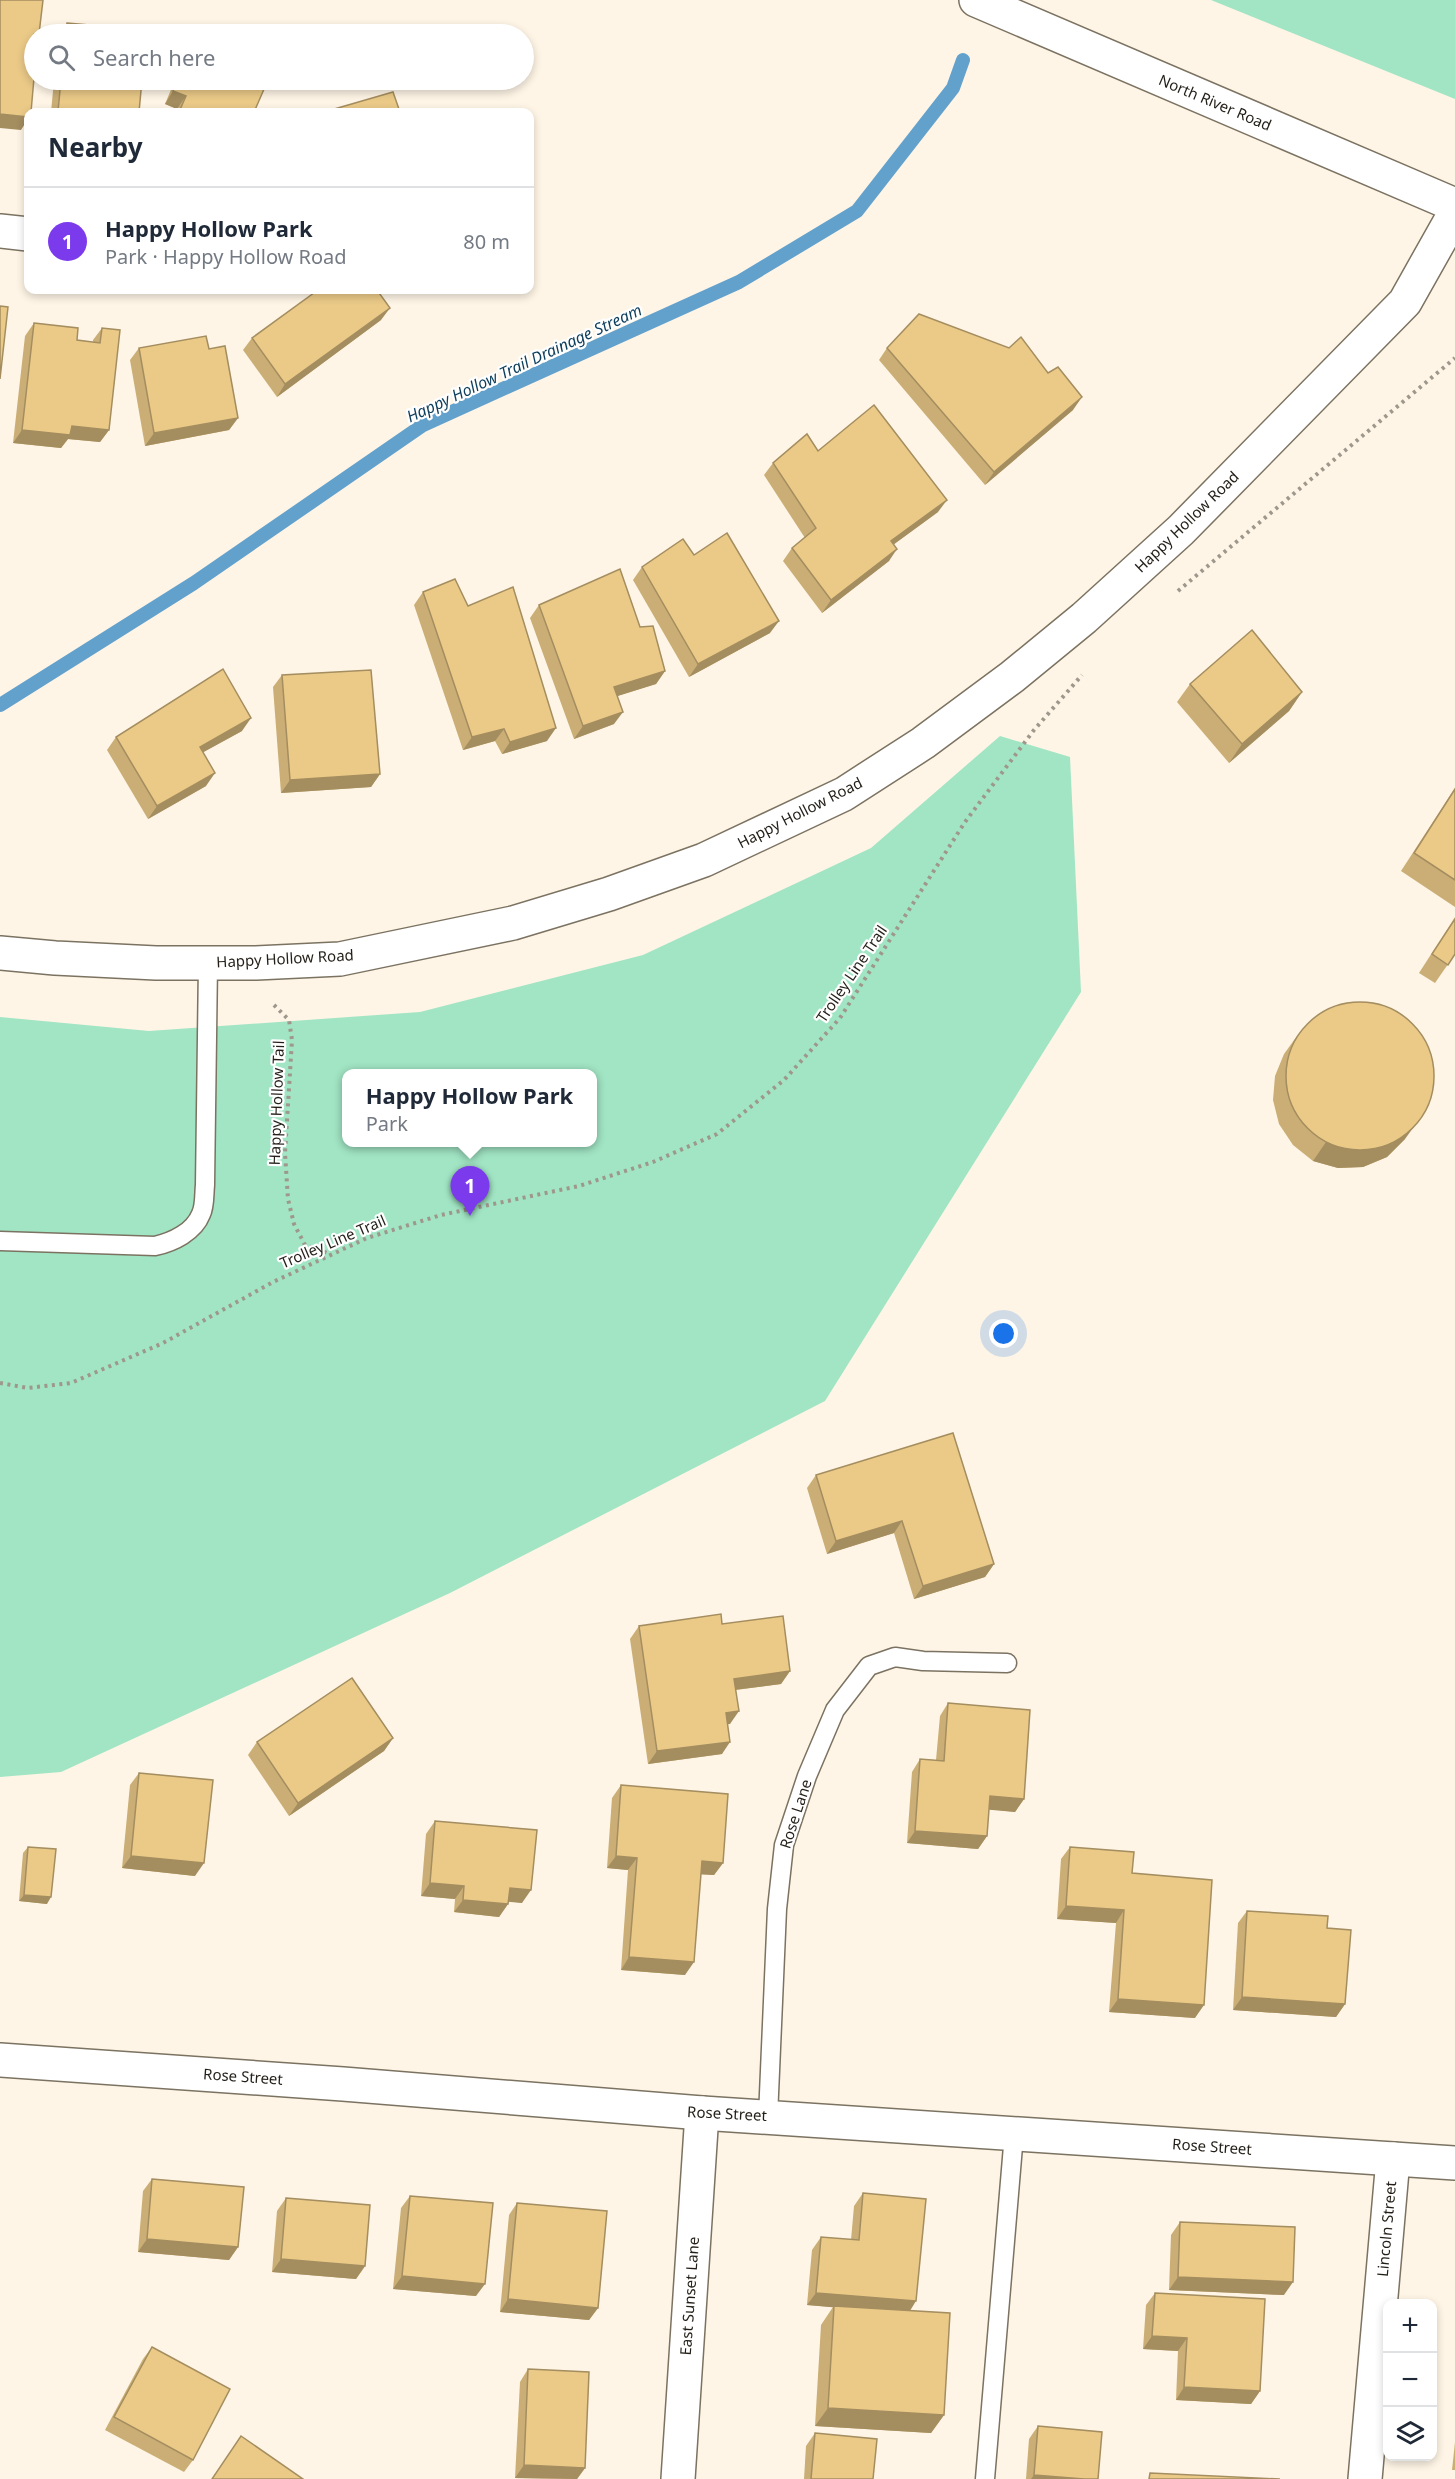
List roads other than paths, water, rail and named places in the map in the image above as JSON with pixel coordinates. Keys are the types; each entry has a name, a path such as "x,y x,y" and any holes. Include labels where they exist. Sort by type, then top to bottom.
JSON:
{"main road":[{"name":"North River Road","path":"976,0 1455,206"},
{"name":"Happy Hollow Road","path":"0,952 102,961 208,963 340,959 513,923 609,894 704,860 844,794 922,742 1012,677 1084,618 1181,530 1405,302 1455,213"},
{"path":"0,231 24,234"},
{"name":"Rose Street","path":"0,2060 702,2113 1455,2163"},
{"name":"East Sunset Lane","path":"678,2479 702,2113"},
{"name":"Lincoln Street","path":"1365,2479 1393,2159"}],"lane":[{"path":"0,1241 155,1246 171,1243 189,1230 201,1214 205,1185 208,963"},
{"name":"Rose Lane","path":"768,2117 777,1909 784,1845 807,1776 835,1710 869,1666 895,1657 923,1661 1006,1663"},
{"path":"985,2479 1014,2134"}],"waterway":[{"name":"Happy Hollow Trail Drainage Stream","path":"0,705 194,583 423,425 739,282 857,211 953,88 963,60"}],"place":[{"name":"Happy Hollow Park","path":"470,1216"}]}
